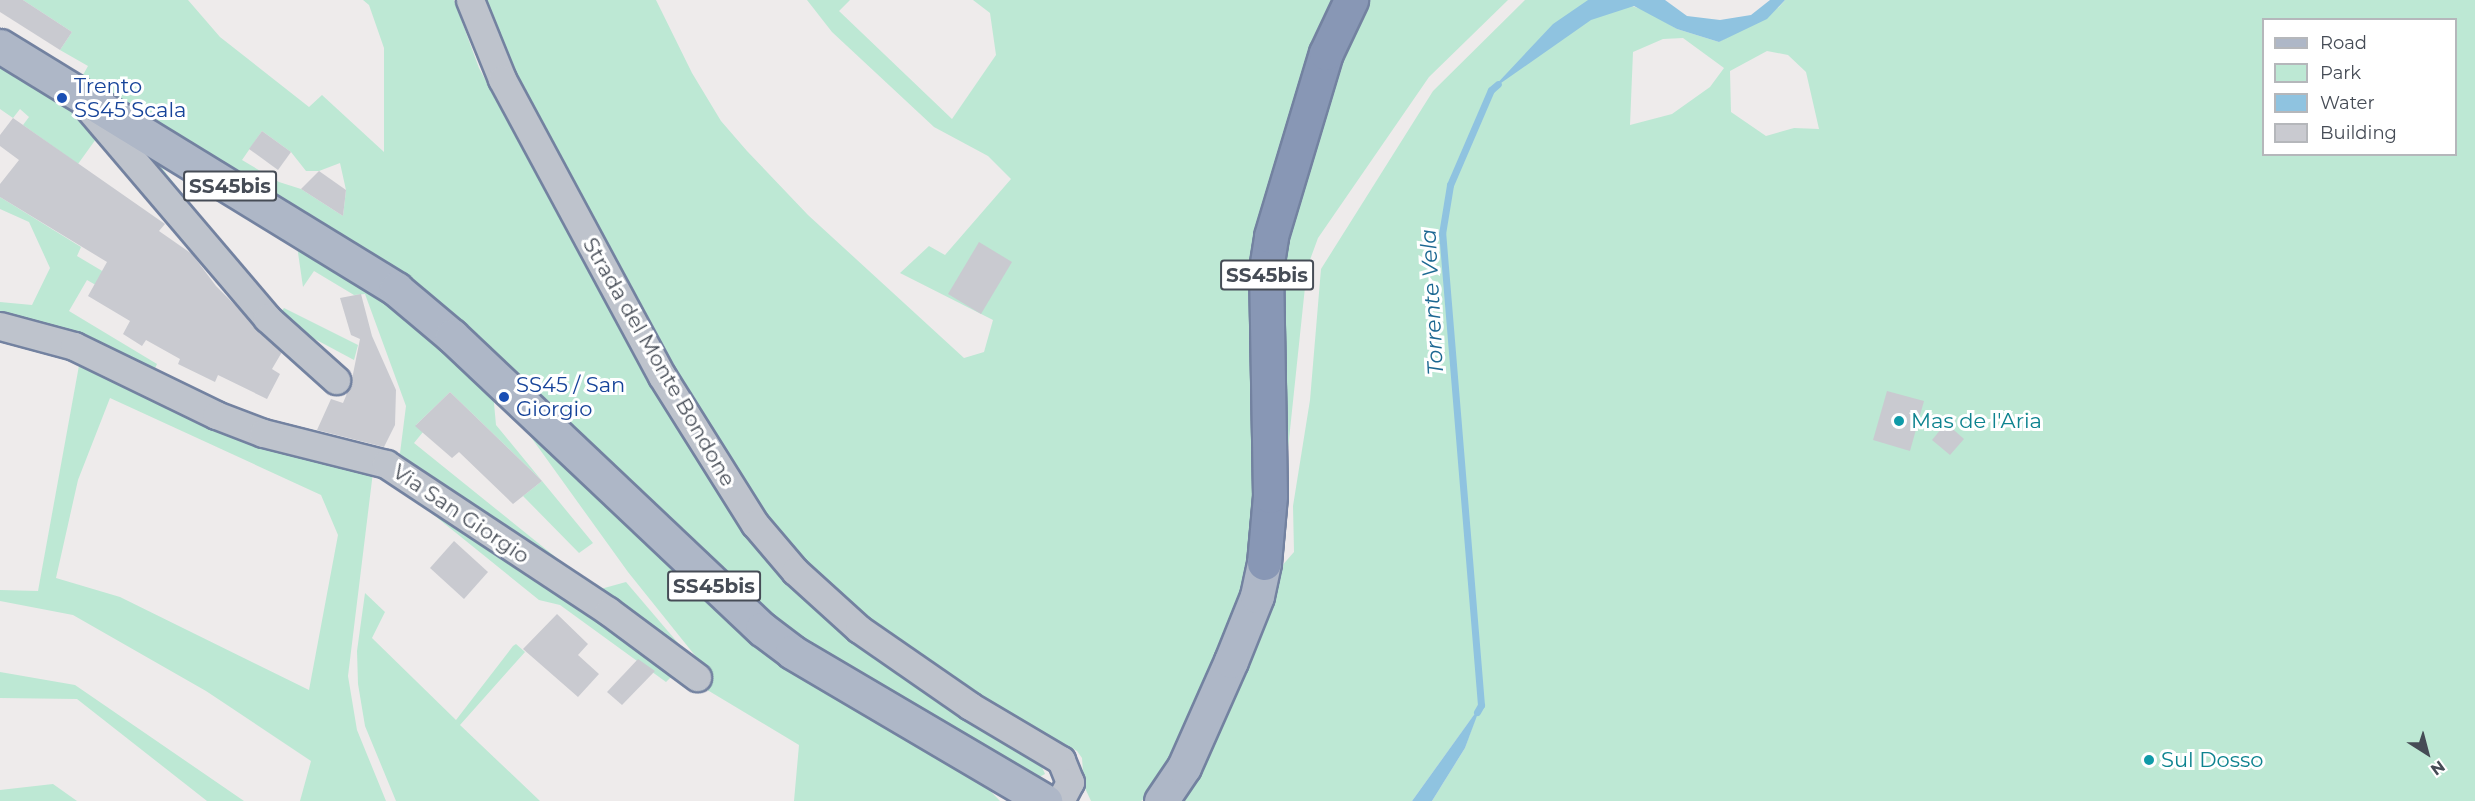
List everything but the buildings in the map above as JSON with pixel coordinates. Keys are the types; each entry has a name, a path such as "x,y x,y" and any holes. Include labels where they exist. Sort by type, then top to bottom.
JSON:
{"highway":[{"name":"SS45bis","path":"1264,563 1270,496 1266,269 1270,247 1326,53 1351,0"}],"main road":[{"name":"SS45bis","path":"0,46 72,88 396,289 452,336 762,629 792,652 1045,801"},
{"name":"SS45bis","path":"1161,801 1184,767 1231,661 1257,596 1264,563"}],"street":[{"name":"Strada del Monte Bondone","path":"470,0 502,79 662,376 755,524 795,571 859,629 970,706 1053,752 1070,774 1060,801"},
{"path":"72,88 267,318 336,380"},
{"name":"Via San Giorgio","path":"0,326 74,346 216,415 262,433 386,464 608,611 697,677"}],"green space":[{"path":"23,0 188,0 220,37 309,107 322,95 384,152 384,48 369,5 363,0 454,0 479,68 567,231 695,448 858,641 936,702 1041,765 1045,774 1037,778 793,639 456,320 79,82 88,66 60,50 72,32","holes":["262,131 291,152 306,171 319,171 340,163 346,190 343,216 301,189 279,182 242,160"]},
{"path":"480,0 656,0 692,73 721,121 808,215 964,358 984,352 993,320 900,273 929,246 945,255 1011,179 988,156 934,127 832,32 807,0 850,0 839,11 952,119 996,55 990,13 973,0 1338,0 1297,95 1254,550 1214,677 1152,794 1141,801 1091,801 1084,786 1082,758 1077,751 990,703 865,619 808,566 764,514 714,438 533,119"},
{"path":"1368,0 1508,0 1429,77 1318,238 1307,268 1282,506 1283,247 1352,30"},
{"path":"1525,0 1615,0 1649,12 1677,29 1719,42 1779,7 1785,0 2475,0 2475,801 1432,801 1465,748 1479,708 1412,801 1181,801 1196,773 1273,576 1294,552 1293,506 1310,400 1321,269 1433,91","holes":["1683,38 1724,68 1710,87 1672,114 1630,125 1633,52 1663,39","1767,51 1788,55 1806,72 1819,129 1794,128 1766,136 1731,112 1730,71"]},
{"path":"0,61 84,111 101,132 78,164 23,125 29,117 20,109 13,118 0,109"},
{"path":"112,125 145,146 222,245"},
{"path":"0,197 81,247 77,256 109,275 101,288 87,280 69,311 157,364 151,377 0,320 0,302 32,305 50,268 29,222 0,209"},
{"path":"296,239 379,290 493,392 496,425 593,543 579,553 523,496 542,481 450,392 416,425 423,432 414,443 589,584 399,461 406,406 365,294 354,295 314,271 303,287"},
{"path":"284,308 358,345 354,360 281,321 277,317"},
{"path":"80,360 373,472 348,676 357,730 386,801 300,801 311,761 206,691 73,615 0,601 0,590 38,591","holes":["110,398 321,495 338,535 309,690 120,597 56,578 78,480"]},
{"path":"515,415 978,778 1000,801 794,801 799,745 694,682 705,668 628,572"},
{"path":"414,499 677,671 666,682 560,605 539,600"},
{"path":"626,582 678,643 671,650 597,590"},
{"path":"365,593 385,612 372,638 456,720 513,646 516,644 525,652 460,725 540,801 396,801 365,726 358,684 357,651"},
{"path":"0,672 75,685 244,801 207,801 77,699 0,698"},
{"path":"53,784 77,801 0,801 0,790"}],"water":[{"path":"1588,0 1665,0 1687,16 1720,20 1751,15 1770,0 1785,0 1767,19 1719,42 1677,29 1634,6 1591,20 1491,90 1553,24"},
{"path":"1481,705 1465,748 1432,801 1412,801"}],"waterway":[{"name":"Torrente Vela","path":"1477,712 1481,705 1442,234 1450,185 1491,90 1498,84"}],"place":[{"name":"Trento SS45 Scala","path":"62,98"},
{"name":"SS45 / San Giorgio","path":"504,397"},
{"name":"Mas de l'Aria","path":"1899,421"},
{"name":"Sul Dosso","path":"2149,760"}]}
